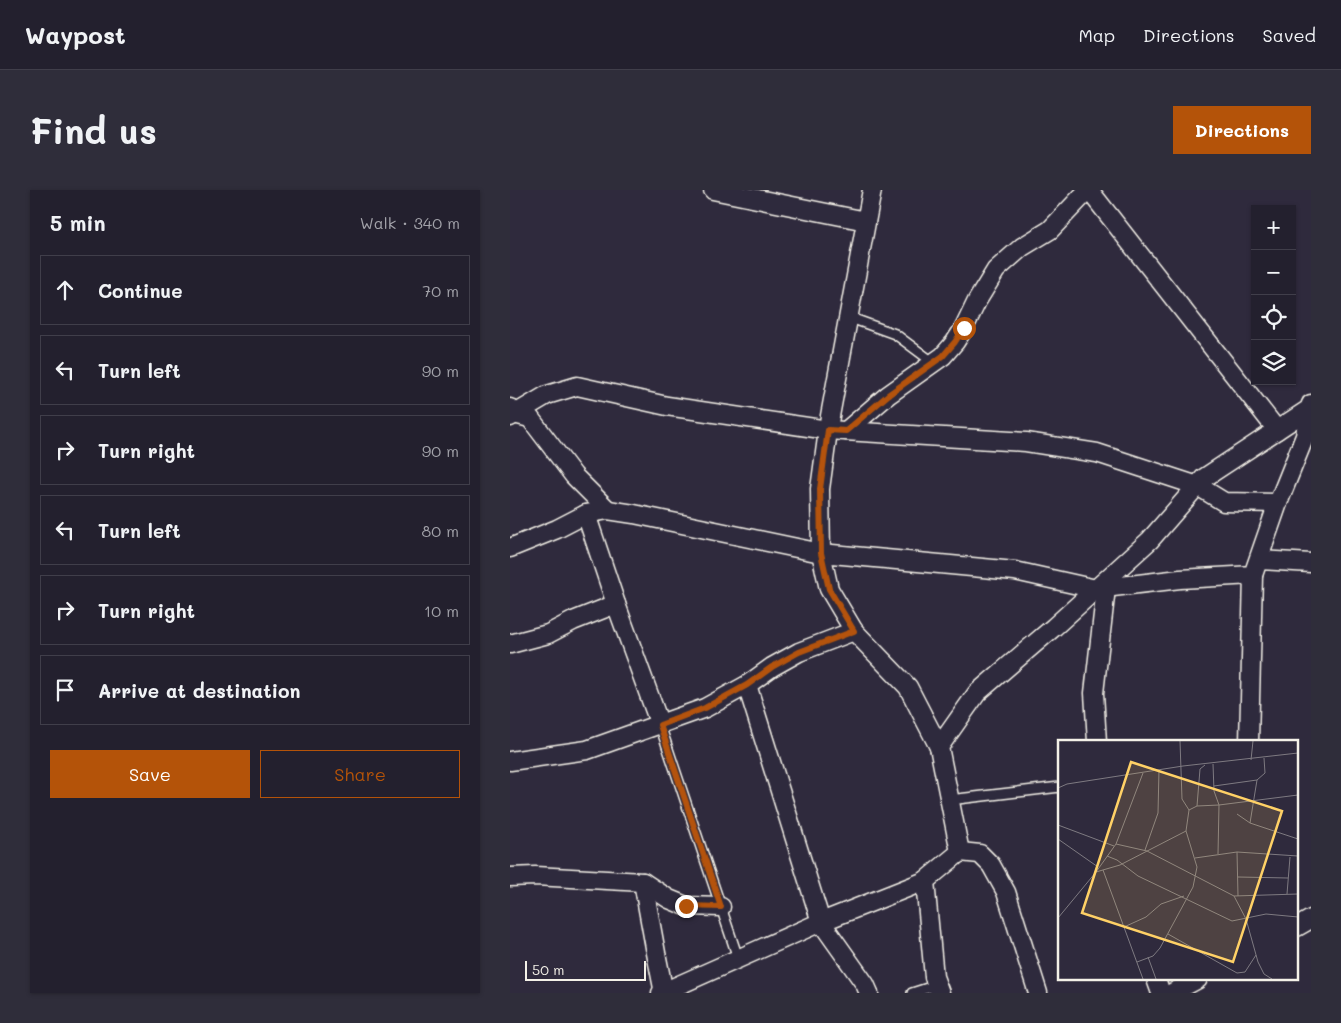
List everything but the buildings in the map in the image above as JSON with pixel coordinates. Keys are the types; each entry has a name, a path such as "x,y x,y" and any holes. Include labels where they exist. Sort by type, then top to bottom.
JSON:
{"street":[{"path":"713,190 866,221"},
{"path":"872,190 828,430 820,489 821,553 829,589 854,631 908,687 939,747 960,852"},
{"path":"846,431 888,395 943,356 964,328 977,301 996,270 1022,246 1050,230 1089,190 1278,430"},
{"path":"511,413 546,395 576,386 667,406 828,430 1026,442 1097,453 1198,486 1224,502 1278,503"},
{"path":"939,747 977,693 1101,588 1150,540 1204,478 1278,430 1310,406"},
{"path":"1249,740 1256,568 1278,503 1308,437 1310,406"},
{"path":"511,413 530,418 574,476 608,510"},
{"path":"510,548 558,529 586,514 608,510 821,553 1014,571 1101,588 1256,568 1311,563"},
{"path":"586,514 660,725"},
{"path":"1097,740 1094,693 1101,588"},
{"path":"510,644 548,634 573,621 616,604"},
{"path":"510,760 587,750 660,725 705,708 747,685 772,667 799,652 854,631"},
{"path":"747,685 821,922 865,984 869,993"},
{"path":"643,882 663,992 821,922 925,881 960,852 980,854 990,865 1006,892 1038,993"},
{"path":"510,877 535,876 643,882 669,900 686,906 721,907"},
{"path":"925,881 934,977 939,989"},
{"path":"1298,926 1311,919"},
{"path":"1156,980 1161,993"},
{"path":"1172,993 1196,980"}],"lane":[{"path":"848,317 895,334 934,363"},
{"path":"660,725 738,958"},
{"path":"949,800 1058,787"},
{"path":"912,993 939,989"}],"route":[{"path":"686,906 721,907 660,725 705,708 747,685 772,667 799,652 854,631 829,589 821,553 820,489 828,430 846,431 888,395 943,356 964,328"}]}
